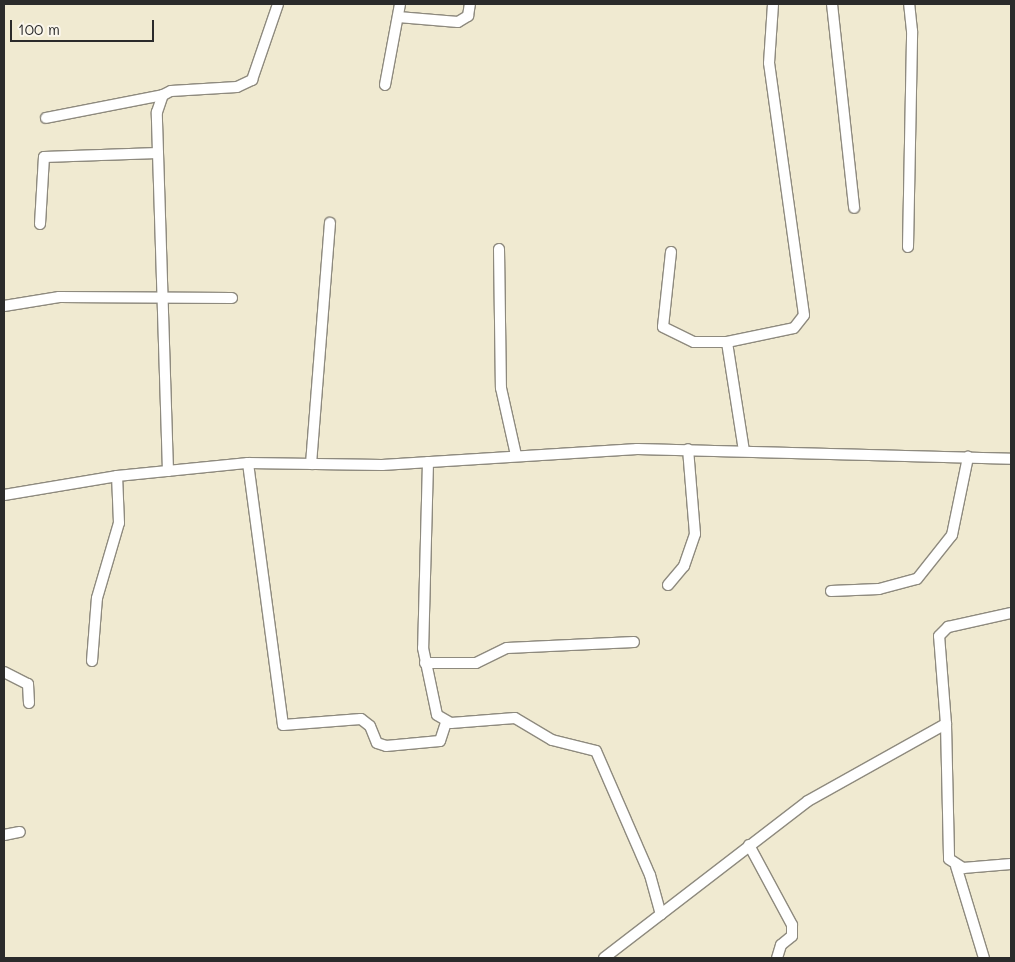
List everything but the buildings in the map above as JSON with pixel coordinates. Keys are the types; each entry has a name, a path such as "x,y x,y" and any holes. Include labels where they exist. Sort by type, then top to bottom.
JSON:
{"street":[{"path":"46,118 163,95 247,84 262,60 278,4"},
{"path":"385,85 400,4"},
{"path":"398,17 458,22 468,16 470,4"},
{"path":"671,252 663,327 694,342 727,342 794,328 804,315 769,63 774,4"},
{"path":"832,4 854,208"},
{"path":"908,247 912,31 909,4"},
{"path":"163,95 157,112 161,300 168,471"},
{"path":"40,224 44,157 158,153"},
{"path":"311,464 330,223"},
{"path":"499,249 501,388 516,455"},
{"path":"4,306 59,296 161,300 232,298"},
{"path":"727,342 744,450"},
{"path":"668,585 684,566 695,534 688,449"},
{"path":"4,495 117,476 248,463 428,462 516,455 688,449 1011,458"},
{"path":"831,591 879,589 917,579 952,535 968,457"},
{"path":"428,462 426,663 434,708 446,722"},
{"path":"248,463 282,724 361,719 370,726 377,743 386,746 440,741 446,722"},
{"path":"92,661 97,598 119,523 117,476"},
{"path":"984,958 956,866 950,859 946,837 950,795 938,636 948,627 1011,613"},
{"path":"426,663 476,663 507,648 634,642"},
{"path":"4,672 28,684 29,703"},
{"path":"446,722 515,718 552,740 596,751 650,875 661,915"},
{"path":"609,956 749,845 808,802 946,724"},
{"path":"4,835 20,832"},
{"path":"749,845 792,925 792,936 781,945 777,958"},
{"path":"956,866 1011,864"}]}
